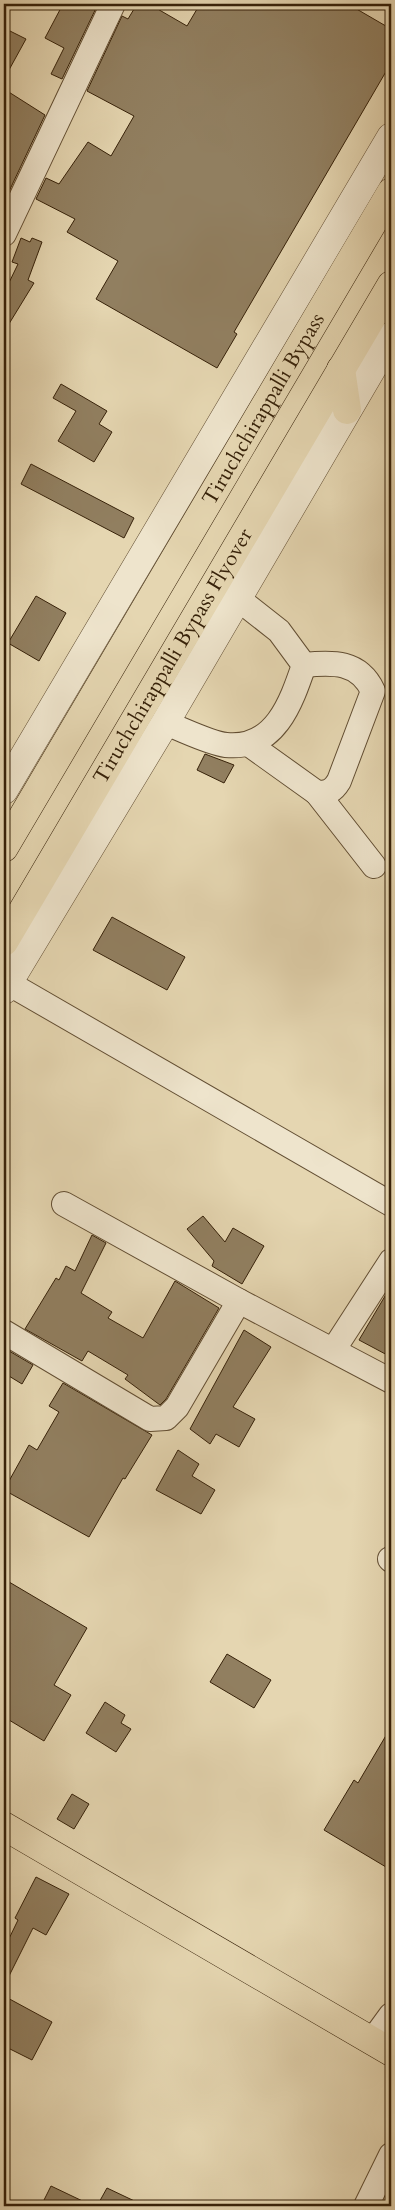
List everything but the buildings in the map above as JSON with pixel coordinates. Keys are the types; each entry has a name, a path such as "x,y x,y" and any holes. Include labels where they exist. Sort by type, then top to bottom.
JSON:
{"main road":[{"name":"Tiruchchirappalli Bypass","path":"4,848 391,192"},
{"path":"347,410 341,369 391,284"},
{"name":"Tiruchchirappalli Bypass Flyover","path":"4,942 341,369"},
{"path":"4,1826 382,2046"}],"street":[{"path":"4,234 113,4"},
{"path":"4,790 391,137"},
{"path":"391,336 236,598 165,723 6,986 391,1204"},
{"path":"236,598 279,631 304,666"},
{"path":"304,666 329,662 354,669 367,679 373,691 339,781 334,789 327,793 316,793"},
{"path":"165,723 225,745 250,745 266,735 281,718 294,696 304,666"},
{"path":"250,745 316,793 374,866"},
{"path":"64,1204 239,1301 334,1349 391,1381"},
{"path":"334,1349 391,1261"},
{"path":"4,1332 150,1419 166,1418 177,1407 239,1301"},
{"path":"382,2046 391,2016"},
{"path":"366,2206 391,2155"}]}
